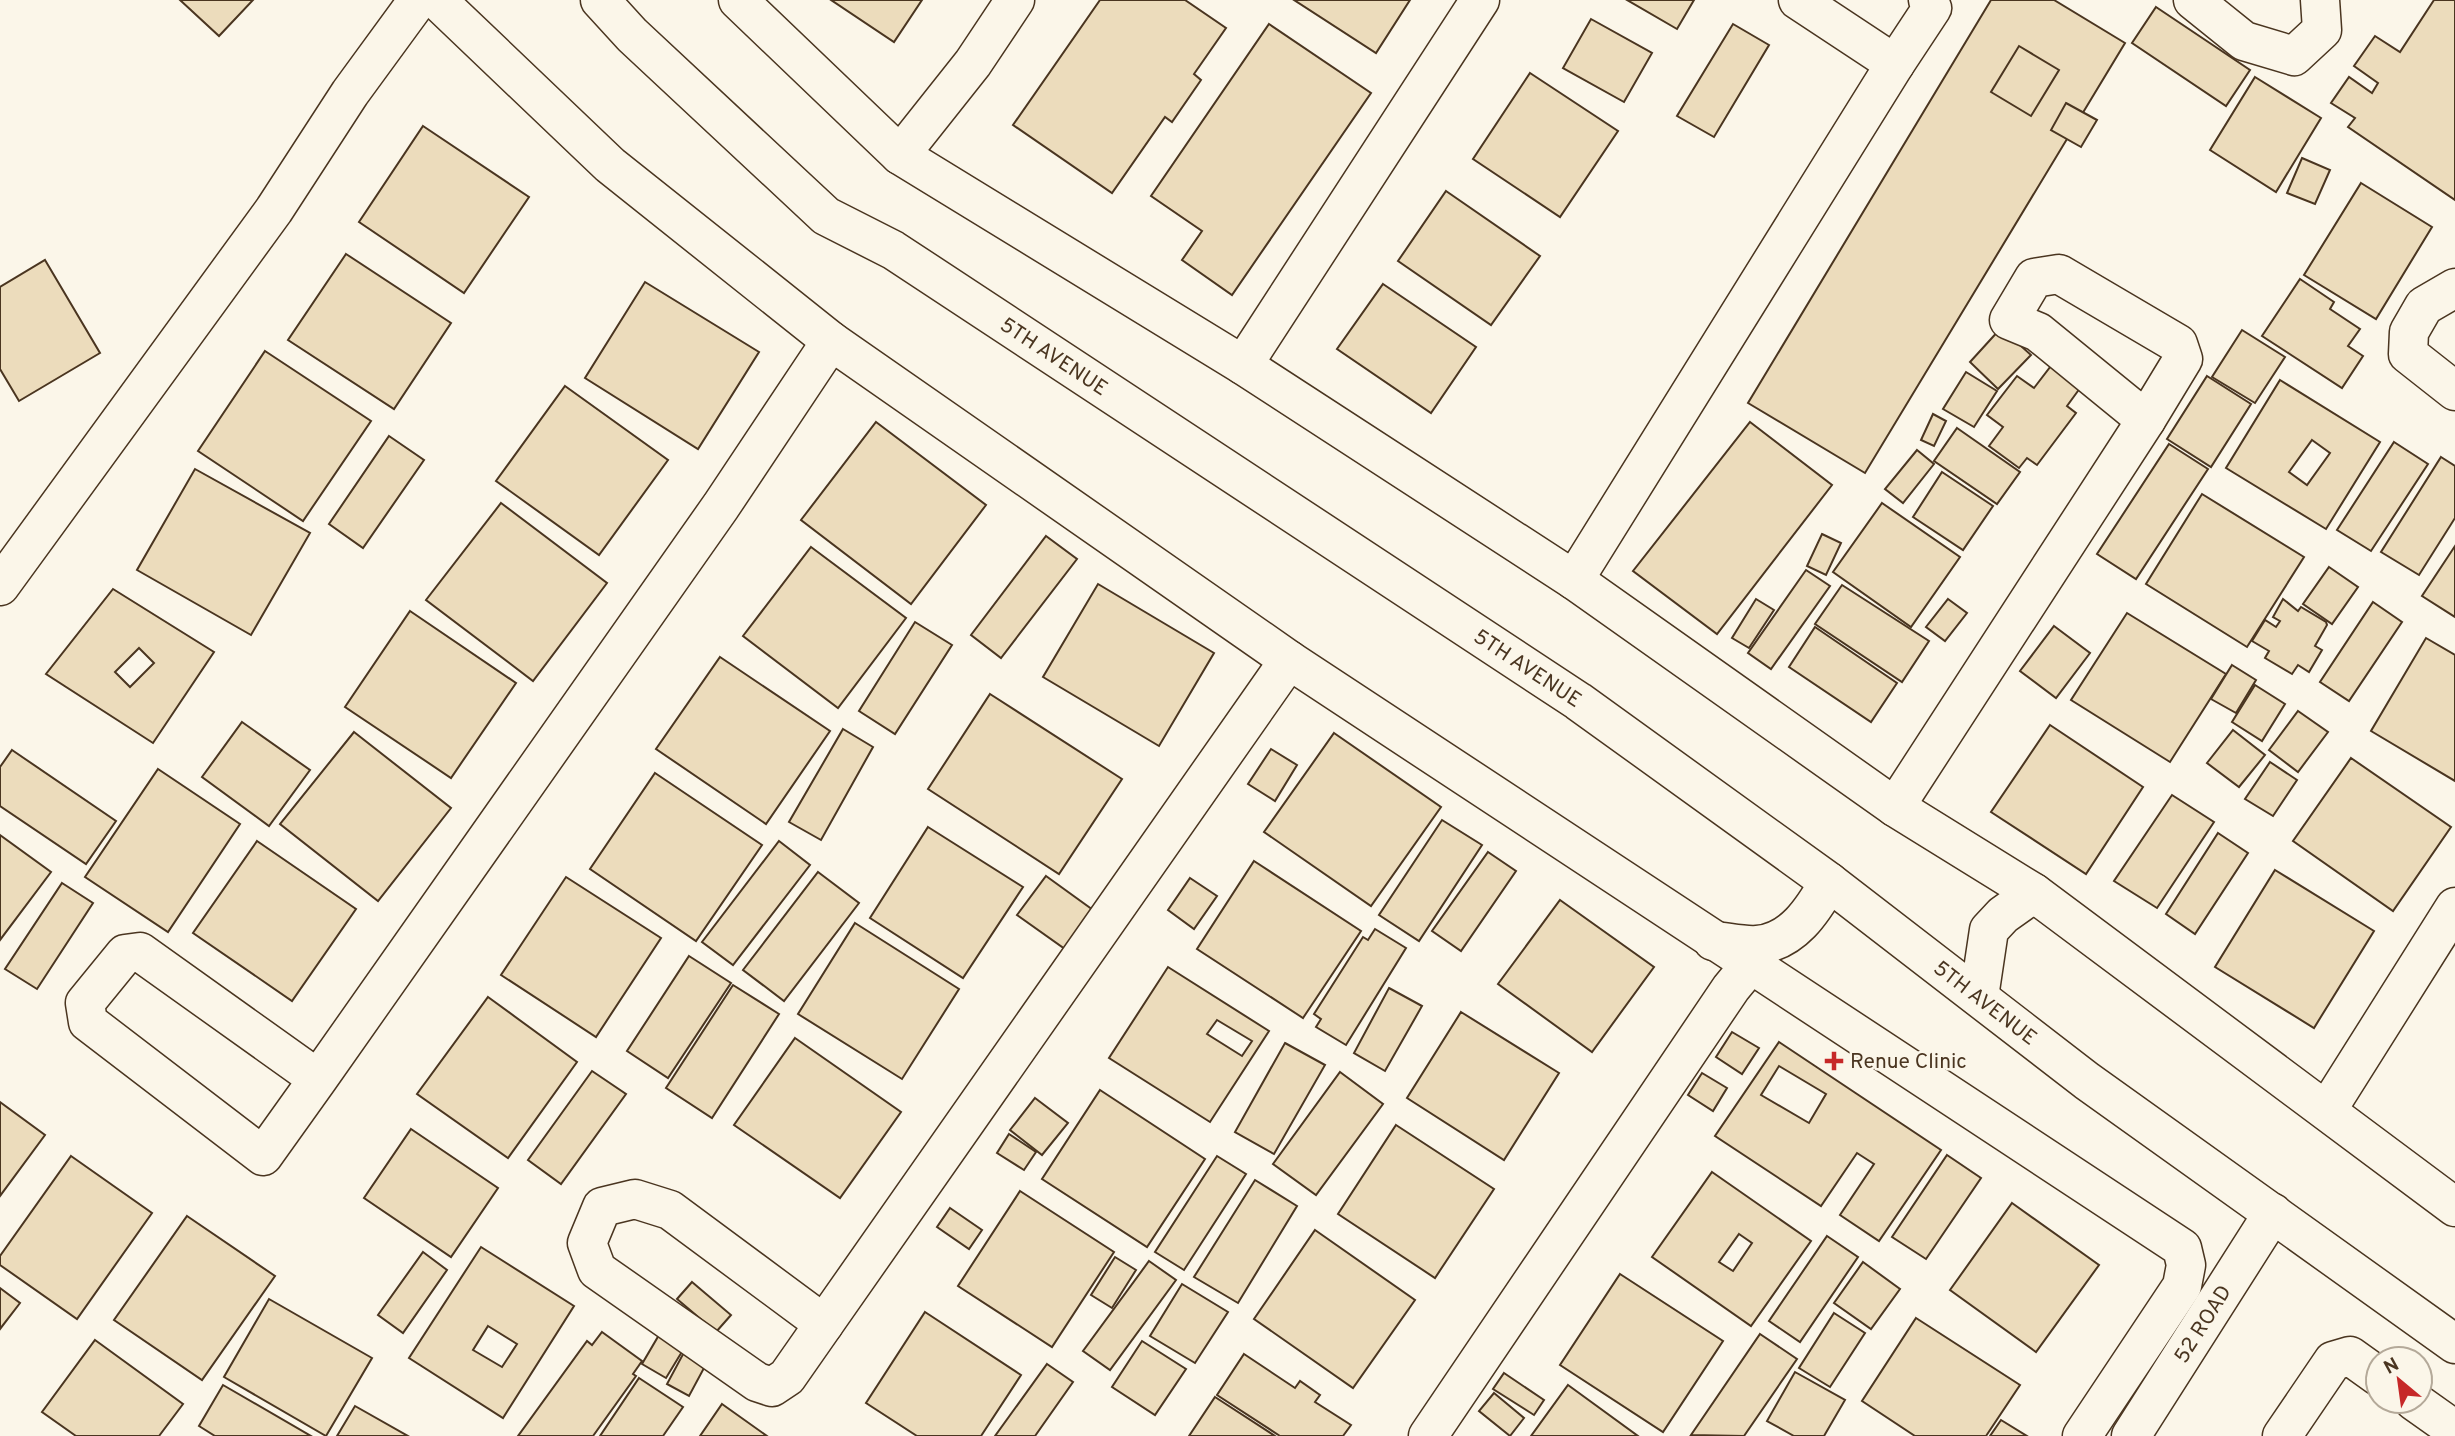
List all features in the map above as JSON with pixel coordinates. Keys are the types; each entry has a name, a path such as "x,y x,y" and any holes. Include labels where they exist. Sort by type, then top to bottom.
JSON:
{"street":[{"path":"0,586 274,210 350,93 418,0"},
{"path":"437,0 610,165 831,341 1289,660 2182,1248 2186,1265 2182,1286 2082,1436"},
{"name":"5TH AVENUE","path":"600,0 632,35 826,216 893,250 1578,701 1829,882 2087,1081 2455,1344"},
{"path":"738,0 900,155 1243,365 1574,580 1895,807 2034,892 2455,1207"},
{"path":"900,155 973,63 1015,0"},
{"path":"1243,365 1480,0"},
{"path":"1798,0 1895,64"},
{"path":"1574,580 1932,8 1928,0"},
{"path":"2193,0 2244,41 2294,56 2322,30 2320,0"},
{"path":"2455,289 2424,306 2409,332 2409,354 2455,391"},
{"path":"318,1079 140,952 125,954 85,1003 88,1022 263,1156 318,1079 721,506 831,341"},
{"path":"1895,807 2146,420"},
{"path":"824,1324 670,1210 635,1199 603,1207 587,1243 597,1270 757,1382 772,1387 787,1377 1289,660"},
{"path":"1713,941 1758,945 1782,938 1812,913 1829,882"},
{"path":"1979,997 1989,930 2003,915 2034,892"},
{"path":"2327,1110 2455,907"},
{"path":"1428,1436 1731,988 1750,965"},
{"name":"52 ROAD","path":"2131,1436 2273,1213"},
{"path":"2282,1436 2333,1361 2350,1356 2364,1366"},
{"path":"2434,1415 2455,1430"}],"building":[{"path":"180,0 253,0 219,36"},
{"path":"831,0 922,0 894,42"},
{"path":"1100,0 1185,0 1226,28 1194,74 1201,80 1172,122 1165,117 1112,193 1013,125"},
{"path":"1294,0 1410,0 1376,53"},
{"path":"1627,0 1694,0 1677,29"},
{"path":"1991,0 2054,0 2125,43 1865,473 1748,403"},
{"path":"2434,0 2455,0 2455,200 2348,127 2355,118 2331,103 2349,77 2372,93 2378,83 2354,66 2375,36 2400,52"},
{"path":"2156,7 2250,70 2226,106 2132,43"},
{"path":"1591,19 1652,53 1624,102 1563,68"},
{"path":"1269,24 1371,93 1232,295 1182,260 1202,231 1151,196"},
{"path":"1733,24 1769,45 1714,137 1677,116"},
{"path":"2019,46 2059,70 2031,116 1991,92"},
{"path":"1530,73 1618,131 1560,217 1473,159"},
{"path":"2255,77 2321,118 2276,192 2210,150"},
{"path":"2066,103 2097,120 2081,147 2051,130"},
{"path":"423,126 529,197 464,293 359,222"},
{"path":"2302,158 2330,170 2315,204 2287,193"},
{"path":"2361,183 2432,227 2376,319 2304,275"},
{"path":"1446,191 1540,256 1491,325 1398,261"},
{"path":"346,254 451,323 394,409 288,340"},
{"path":"45,260 100,353 19,401 0,369 0,287"},
{"path":"2300,279 2334,302 2330,309 2360,329 2348,346 2363,356 2342,388 2262,336"},
{"path":"645,282 759,352 698,449 585,378"},
{"path":"1383,284 1476,347 1431,413 1337,349"},
{"path":"2001,328 2031,355 1998,389 1970,362"},
{"path":"2242,330 2285,357 2255,403 2212,377"},
{"path":"265,351 371,421 303,521 198,451"},
{"path":"2054,362 2083,384 2067,406 2076,413 2037,465 2027,458 2019,468 1989,446 2003,427 1987,415 2017,376 2034,388"},
{"path":"1966,372 1997,391 1974,427 1943,409"},
{"path":"2207,376 2251,404 2211,467 2167,439"},
{"path":"2280,380 2380,442 2326,529 2226,468","holes":["2312,440 2330,453 2307,485 2289,472"]},
{"path":"565,386 668,460 599,555 496,481"},
{"path":"1933,414 1946,421 1934,446 1921,440"},
{"path":"876,422 986,505 911,604 801,520"},
{"path":"1750,422 1832,485 1717,634 1633,571"},
{"path":"1957,428 2020,472 1997,504 1934,461"},
{"path":"389,436 424,460 363,548 329,524"},
{"path":"2394,442 2428,464 2371,551 2337,530"},
{"path":"2169,444 2208,469 2136,579 2097,554"},
{"path":"1917,450 1934,464 1903,503 1885,489"},
{"path":"2441,457 2455,466 2455,518 2419,575 2381,552"},
{"path":"195,469 310,533 251,635 137,570"},
{"path":"1942,472 1993,506 1963,550 1913,517"},
{"path":"2202,494 2304,557 2247,647 2146,584"},
{"path":"501,503 607,583 533,681 426,600"},
{"path":"1882,503 1960,557 1911,627 1833,572"},
{"path":"1822,534 1841,543 1826,575 1807,566"},
{"path":"1046,536 1077,559 1001,658 971,635"},
{"path":"2455,546 2455,617 2422,596"},
{"path":"811,547 906,618 838,708 743,636"},
{"path":"2329,567 2358,587 2332,624 2303,604"},
{"path":"1806,570 1830,586 1771,669 1748,653"},
{"path":"1098,584 1214,653 1159,746 1043,677"},
{"path":"1842,585 1929,641 1902,682 1815,624"},
{"path":"113,589 214,652 153,743 46,674","holes":["139,648 154,663 130,687 115,672"]},
{"path":"1756,599 1774,610 1749,648 1732,638"},
{"path":"1948,599 1967,613 1945,641 1926,627"},
{"path":"2283,599 2298,611 2301,607 2326,622 2327,625 2315,646 2322,650 2309,672 2298,665 2292,674 2265,658 2269,651 2252,641 2265,620 2276,627 2280,621 2273,617"},
{"path":"2373,602 2402,622 2349,701 2320,682"},
{"path":"410,611 516,683 451,778 345,707"},
{"path":"2127,613 2226,674 2170,762 2071,700"},
{"path":"915,622 952,645 895,734 859,711"},
{"path":"2054,626 2090,653 2056,698 2020,671"},
{"path":"1815,627 1897,683 1871,722 1789,667"},
{"path":"2426,638 2455,655 2455,781 2371,731"},
{"path":"720,657 830,731 766,824 656,749"},
{"path":"2232,665 2256,680 2236,713 2211,699"},
{"path":"2255,685 2285,704 2262,741 2232,722"},
{"path":"990,694 1122,779 1059,874 928,789"},
{"path":"2298,711 2328,732 2298,772 2269,750"},
{"path":"242,722 310,770 269,826 202,777"},
{"path":"2050,725 2143,787 2086,874 1991,812"},
{"path":"843,729 873,747 821,840 789,822"},
{"path":"2233,730 2265,755 2239,787 2207,763"},
{"path":"354,732 451,808 378,901 280,824"},
{"path":"1334,733 1441,807 1371,906 1264,832"},
{"path":"1271,749 1297,765 1275,801 1248,784"},
{"path":"12,750 116,821 86,864 0,806 0,767"},
{"path":"2351,758 2451,827 2393,911 2293,841"},
{"path":"2270,762 2297,780 2273,816 2245,799"},
{"path":"158,769 240,824 168,932 85,877"},
{"path":"655,773 762,845 696,941 590,869"},
{"path":"2172,795 2214,822 2157,908 2114,881"},
{"path":"1442,820 1482,845 1419,941 1379,915"},
{"path":"928,827 1023,887 963,978 870,918"},
{"path":"2218,833 2248,853 2195,934 2166,914"},
{"path":"0,835 51,872 0,940"},
{"path":"257,841 356,909 292,1001 193,933"},
{"path":"779,841 810,865 733,965 702,942"},
{"path":"1488,852 1516,871 1461,951 1432,931"},
{"path":"1254,861 1361,931 1303,1018 1197,949"},
{"path":"2275,870 2374,931 2314,1028 2215,967"},
{"path":"818,872 859,903 784,1001 743,970"},
{"path":"1046,876 1093,910 1065,949 1017,915"},
{"path":"566,877 661,938 596,1037 501,975"},
{"path":"1190,878 1217,896 1194,929 1168,910"},
{"path":"62,883 93,903 37,989 5,969"},
{"path":"1560,900 1654,967 1592,1052 1498,984"},
{"path":"855,923 959,989 902,1079 798,1014"},
{"path":"1375,929 1406,948 1346,1045 1316,1027 1321,1019 1314,1014 1363,937 1368,940"},
{"path":"689,956 731,983 668,1078 627,1051"},
{"path":"1168,967 1269,1031 1210,1122 1109,1058","holes":["1217,1020 1252,1041 1242,1056 1207,1034"]},
{"path":"733,985 779,1014 712,1118 666,1088"},
{"path":"1389,988 1422,1006 1385,1071 1354,1053"},
{"path":"488,997 577,1062 508,1158 417,1094"},
{"path":"1461,1012 1559,1073 1504,1160 1407,1098"},
{"path":"1732,1032 1759,1048 1742,1074 1716,1057"},
{"path":"795,1038 901,1112 840,1198 734,1125"},
{"path":"1779,1042 1941,1150 1879,1241 1840,1215 1874,1164 1857,1153 1821,1206 1715,1136","holes":["1779,1066 1826,1094 1809,1123 1761,1095"]},
{"path":"1285,1043 1325,1065 1274,1154 1235,1132"},
{"path":"592,1071 626,1094 561,1184 528,1160"},
{"path":"1340,1072 1383,1104 1316,1195 1273,1164"},
{"path":"1702,1073 1727,1088 1713,1111 1688,1095"},
{"path":"1100,1090 1205,1159 1147,1247 1042,1179"},
{"path":"1035,1098 1068,1123 1042,1155 1010,1130"},
{"path":"0,1102 45,1135 0,1196"},
{"path":"1396,1125 1494,1189 1435,1278 1338,1214"},
{"path":"411,1129 498,1188 451,1257 364,1198"},
{"path":"1009,1134 1036,1152 1024,1170 997,1153"},
{"path":"1947,1155 1981,1178 1926,1259 1892,1237"},
{"path":"71,1156 152,1213 77,1319 0,1265 0,1256"},
{"path":"1217,1156 1246,1174 1184,1270 1155,1252"},
{"path":"1712,1172 1811,1241 1751,1326 1652,1257","holes":["1739,1234 1752,1243 1733,1271 1719,1262"]},
{"path":"1255,1180 1297,1206 1238,1303 1194,1277"},
{"path":"1020,1191 1114,1252 1052,1347 958,1286"},
{"path":"2012,1203 2099,1265 2036,1352 1950,1290"},
{"path":"950,1208 982,1230 969,1249 937,1227"},
{"path":"187,1216 275,1276 202,1380 114,1320"},
{"path":"1315,1230 1415,1300 1353,1388 1254,1319"},
{"path":"1827,1236 1858,1257 1800,1342 1769,1321"},
{"path":"481,1247 574,1306 503,1418 409,1358","holes":["488,1326 517,1344 502,1367 473,1350"]},
{"path":"423,1252 447,1270 403,1333 378,1315"},
{"path":"1115,1257 1136,1270 1112,1308 1091,1295"},
{"path":"1149,1261 1176,1280 1110,1370 1083,1351"},
{"path":"1863,1262 1900,1289 1871,1329 1834,1303"},
{"path":"1620,1274 1723,1341 1663,1432 1560,1365"},
{"path":"692,1282 731,1315 716,1332 677,1299"},
{"path":"1182,1284 1228,1312 1195,1363 1150,1336"},
{"path":"0,1288 20,1303 0,1329"},
{"path":"269,1299 372,1358 326,1436 224,1377"},
{"path":"925,1312 1021,1375 981,1436 917,1436 866,1403"},
{"path":"1834,1313 1865,1333 1830,1387 1799,1368"},
{"path":"1916,1318 2020,1385 1986,1436 1915,1436 1862,1401"},
{"path":"602,1332 642,1361 633,1374 636,1376 593,1436 518,1436 587,1341 592,1345"},
{"path":"1760,1334 1797,1359 1744,1436 1691,1435"},
{"path":"659,1335 683,1350 666,1378 642,1364"},
{"path":"95,1340 183,1404 159,1436 76,1436 42,1412"},
{"path":"1142,1341 1186,1369 1155,1415 1112,1387"},
{"path":"689,1343 711,1355 689,1396 667,1384"},
{"path":"1244,1354 1295,1388 1300,1381 1320,1395 1315,1402 1351,1425 1343,1436 1280,1436 1217,1395"},
{"path":"1047,1364 1073,1382 1035,1436 995,1436"},
{"path":"1795,1372 1845,1400 1824,1436 1794,1436 1767,1421"},
{"path":"1504,1373 1544,1400 1534,1415 1493,1389"},
{"path":"639,1378 683,1407 663,1436 600,1436"},
{"path":"223,1385 311,1436 215,1436 199,1426"},
{"path":"1568,1385 1638,1436 1531,1436"},
{"path":"1494,1393 1524,1418 1510,1436 1479,1411"},
{"path":"1215,1397 1275,1436 1189,1436"},
{"path":"722,1404 767,1436 700,1436"},
{"path":"355,1406 408,1436 337,1436"},
{"path":"2001,1420 2027,1436 1990,1436"}],"place":[{"name":"Renue Clinic","path":"1834,1061"}]}
